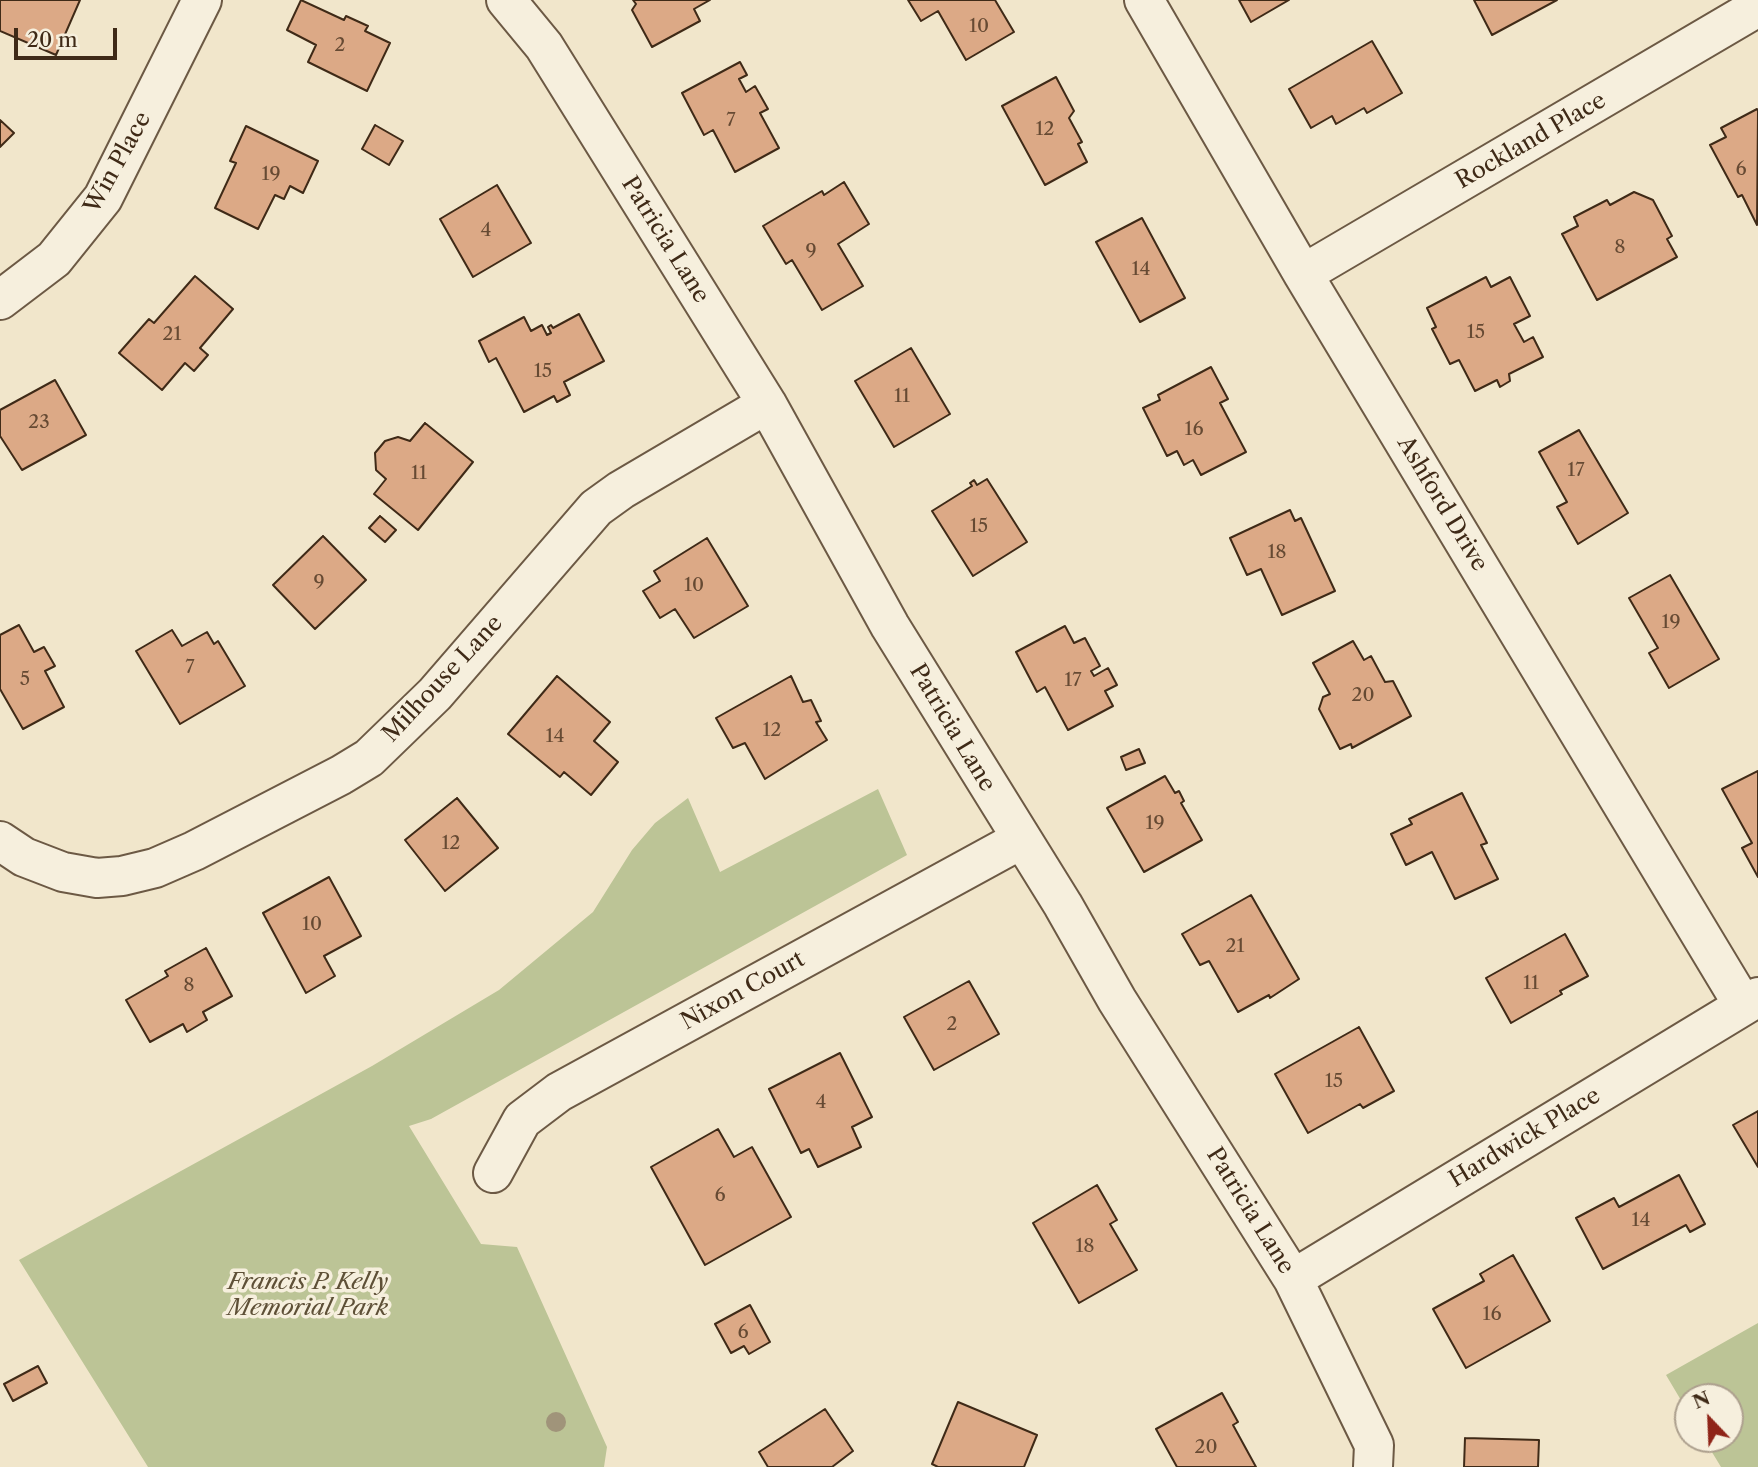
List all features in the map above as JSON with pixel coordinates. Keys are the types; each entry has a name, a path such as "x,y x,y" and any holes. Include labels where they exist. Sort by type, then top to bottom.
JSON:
{"street":[{"name":"Win Place","path":"0,300 54,259 103,198 202,0"},
{"name":"Patricia Lane","path":"506,0 544,46 767,404 890,626 1293,1279 1374,1445 1373,1467"},
{"name":"Ashford Drive","path":"1144,0 1303,274 1751,1001"},
{"name":"Rockland Place","path":"1303,274 1758,7"},
{"name":"Milhouse Lane","path":"0,841 24,857 63,872 97,878 122,876 155,868 194,851 341,775 369,758 435,694 597,508 621,490 767,404"},
{"name":"Nixon Court","path":"494,1173 522,1120 559,1092 1020,840"},
{"name":"Hardwick Place","path":"1293,1279 1751,1001"}],"green space":[{"name":"Francis P. Kelly Memorial Park","path":"878,789 907,855 431,1119 409,1126 481,1244 517,1247 607,1447 604,1467 148,1467 19,1260 372,1066 499,990 593,912 632,850 655,823 688,798 720,872"},
{"path":"1758,1323 1758,1467 1721,1467 1712,1453 1744,1453 1744,1383 1674,1383 1674,1388 1666,1375"}],"building":[{"path":"0,0 80,0 56,55 0,31"},
{"path":"301,0 344,20 346,16 368,26 365,31 390,43 367,91 308,62 316,45 287,30"},
{"path":"633,0 710,0 694,9 700,21 652,47 632,10 636,4"},
{"path":"908,0 995,0 1014,32 966,60 938,11 921,21"},
{"path":"1239,0 1289,0 1251,22"},
{"path":"1474,0 1557,0 1492,35"},
{"path":"1372,41 1402,93 1367,113 1364,108 1336,124 1332,116 1311,128 1289,89"},
{"path":"740,62 747,75 739,79 746,92 755,86 768,109 760,113 779,148 735,172 713,130 704,135 682,93"},
{"path":"1056,77 1074,111 1069,118 1082,142 1078,144 1087,162 1045,185 1002,106"},
{"path":"1757,109 1757,225 1742,195 1738,197 1710,145 1726,137 1721,128"},
{"path":"0,120 14,133 0,147"},
{"path":"375,125 403,141 389,165 362,149"},
{"path":"246,126 318,161 303,193 290,186 284,199 275,195 258,229 215,208 236,163 230,161"},
{"path":"844,182 869,224 838,244 863,286 822,310 792,260 786,264 763,226 822,191 824,195"},
{"path":"497,185 531,243 473,277 440,219"},
{"path":"1634,192 1653,200 1672,236 1667,239 1677,257 1597,300 1562,234 1578,226 1574,217 1607,200 1610,205"},
{"path":"1142,218 1185,298 1140,322 1096,242"},
{"path":"195,276 233,309 200,348 208,355 194,371 185,363 162,390 119,353 149,319 154,323"},
{"path":"1486,277 1491,287 1510,277 1530,316 1514,324 1524,342 1533,337 1543,357 1509,374 1510,381 1500,387 1497,380 1475,391 1459,360 1450,364 1432,329 1436,327 1427,308"},
{"path":"579,314 604,361 564,382 570,395 557,402 554,396 524,412 496,358 489,362 479,341 524,317 531,331 542,325 547,335 551,333 548,327 551,325 553,328"},
{"path":"911,348 950,414 894,447 855,381"},
{"path":"1211,367 1228,399 1220,403 1246,452 1201,475 1193,460 1184,465 1177,451 1167,456 1143,408 1160,400 1158,395"},
{"path":"55,380 86,435 22,470 0,436 0,410"},
{"path":"425,423 473,462 418,530 374,494 386,479 376,470 375,453 385,441 398,437 410,441"},
{"path":"1579,430 1628,513 1578,544 1557,507 1567,502 1539,452"},
{"path":"987,479 1027,542 973,576 932,511 972,486 970,483 974,480 977,485"},
{"path":"1290,510 1295,521 1301,518 1335,591 1282,615 1261,569 1247,575 1230,538"},
{"path":"380,516 396,530 385,542 369,528"},
{"path":"323,536 366,580 315,629 273,585"},
{"path":"707,538 748,606 694,638 675,609 660,618 643,591 660,581 654,571"},
{"path":"1670,575 1719,659 1669,688 1649,653 1658,648 1629,598"},
{"path":"19,625 34,652 44,647 55,666 45,671 64,707 23,729 0,689 0,635"},
{"path":"1065,626 1074,643 1085,638 1100,666 1091,671 1094,676 1108,668 1117,685 1105,691 1113,706 1068,730 1045,687 1037,692 1016,652"},
{"path":"172,630 182,646 207,632 214,644 218,641 245,686 180,724 136,651"},
{"path":"1353,641 1364,660 1371,656 1385,682 1393,681 1411,716 1352,748 1351,744 1340,749 1319,709 1323,697 1330,694 1313,663"},
{"path":"557,676 610,722 594,741 618,762 591,795 564,772 560,777 508,734"},
{"path":"791,676 803,702 811,700 821,721 816,722 827,740 765,779 745,743 733,748 716,718"},
{"path":"1139,749 1145,763 1126,770 1121,757"},
{"path":"1758,771 1758,877 1742,848 1752,843 1722,789"},
{"path":"1165,776 1175,793 1179,791 1184,801 1181,803 1202,840 1144,872 1107,808"},
{"path":"1462,793 1487,843 1481,845 1498,879 1455,899 1432,852 1406,865 1391,834 1412,824 1409,819"},
{"path":"457,798 498,848 445,891 405,840"},
{"path":"329,877 361,936 324,956 335,976 306,993 263,913"},
{"path":"1251,895 1299,979 1270,998 1269,995 1238,1012 1209,961 1200,965 1182,934"},
{"path":"1565,934 1588,976 1511,1023 1486,978"},
{"path":"206,948 232,996 203,1012 207,1020 187,1032 183,1024 150,1042 126,1000 168,976 165,971"},
{"path":"969,981 999,1034 934,1070 904,1017"},
{"path":"1359,1027 1394,1091 1363,1108 1360,1104 1308,1133 1275,1074"},
{"path":"840,1053 872,1117 852,1127 861,1147 818,1167 809,1149 801,1153 769,1089"},
{"path":"1758,1111 1758,1167 1733,1125"},
{"path":"718,1129 734,1157 752,1147 791,1217 705,1265 651,1167"},
{"path":"1679,1175 1705,1224 1690,1232 1686,1225 1603,1269 1576,1218 1614,1198 1619,1207"},
{"path":"1097,1185 1117,1220 1110,1224 1137,1270 1079,1303 1033,1223"},
{"path":"1513,1255 1550,1321 1466,1368 1433,1309 1484,1281 1480,1274"},
{"path":"750,1305 770,1342 749,1354 744,1346 731,1353 715,1324"},
{"path":"38,1366 47,1383 13,1401 4,1384"},
{"path":"1222,1393 1238,1422 1233,1425 1256,1467 1177,1467 1156,1429"},
{"path":"958,1402 1037,1435 1024,1467 938,1467 932,1464"},
{"path":"825,1409 853,1451 832,1467 768,1467 759,1452"},
{"path":"1465,1438 1539,1440 1538,1467 1464,1467"}]}
